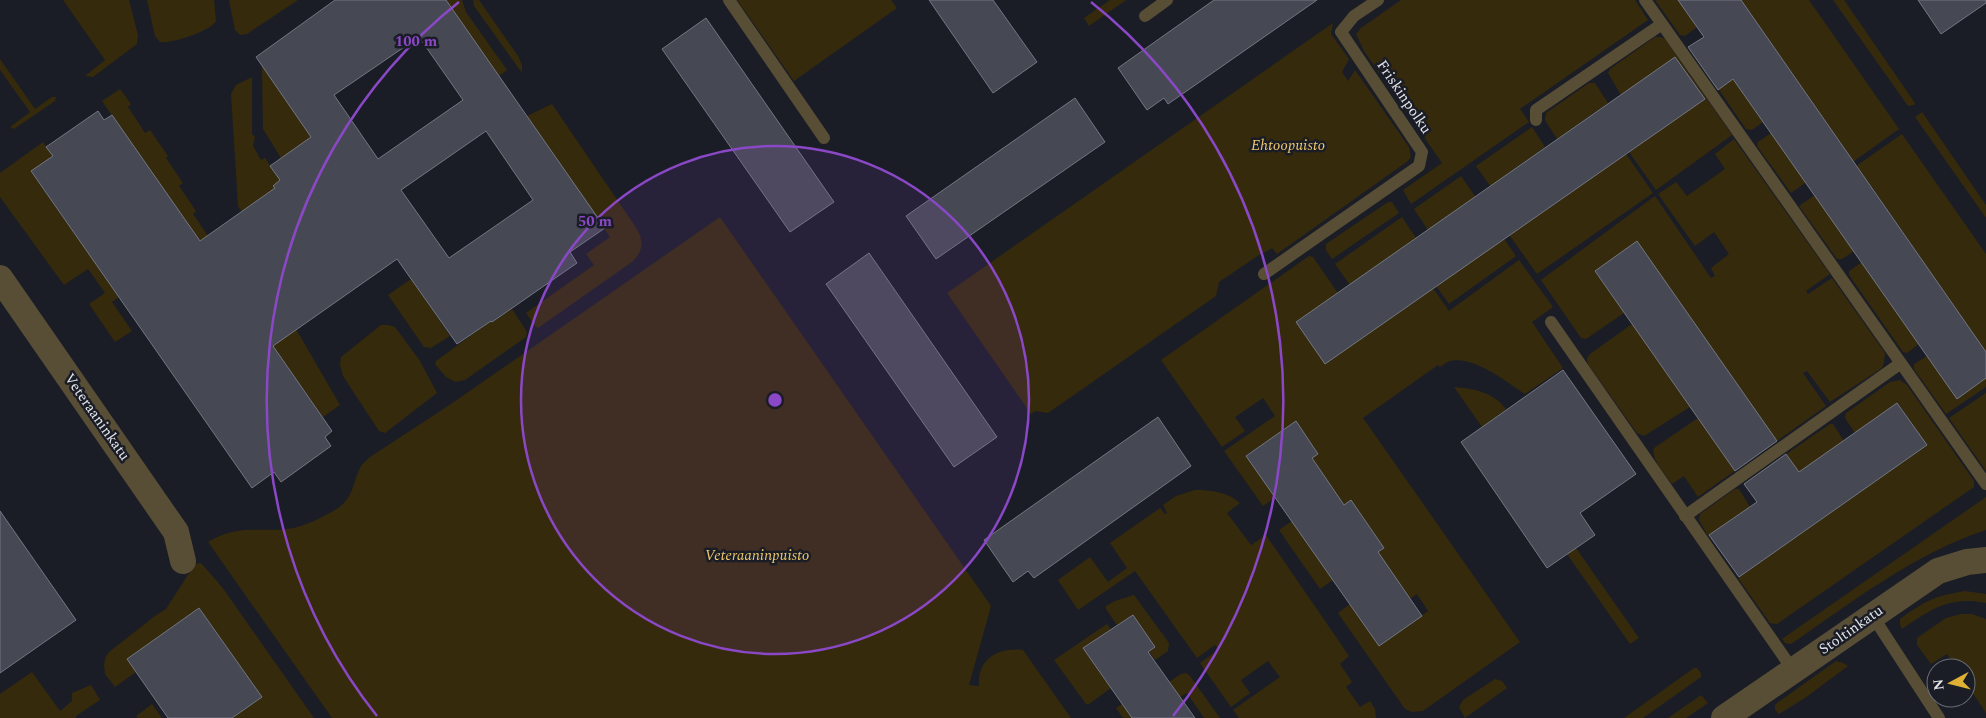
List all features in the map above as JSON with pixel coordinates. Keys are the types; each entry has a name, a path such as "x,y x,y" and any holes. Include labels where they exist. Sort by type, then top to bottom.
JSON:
{"street":[{"name":"Veteraaninkatu","path":"0,278 176,532 183,561"},
{"name":"Stoltinkatu","path":"1724,718 1938,571 1967,562 1986,560"}],"lane":[{"path":"729,0 824,138"},
{"path":"1145,16 1167,0"},
{"name":"Friskinpolku","path":"1264,274 1419,166 1422,152 1341,32 1354,16 1378,0"},
{"path":"1646,0 1986,484"},
{"path":"1536,120 1536,110 1662,24"},
{"path":"1551,322 1793,670"},
{"path":"1685,516 1901,363"},
{"path":"1872,616 1939,718"}],"green space":[{"path":"63,0 129,0 138,35 137,44 93,77 85,76 105,60"},
{"path":"147,0 214,0 216,21 207,29 190,36 173,41 160,42 155,36"},
{"path":"229,0 298,0 247,34 240,35 235,30"},
{"path":"446,0 462,0 466,12 507,70 499,76"},
{"path":"473,0 479,0 518,56 522,65 522,73 474,6"},
{"path":"737,0 891,0 897,8 794,81"},
{"path":"1110,0 1126,0 1089,26 1084,18"},
{"path":"1401,0 1635,0 1648,20 1520,109 1529,122 1411,204 1403,190 1442,163 1364,51 1356,34 1361,28"},
{"path":"1655,0 1678,0 1697,27 1685,36 1680,35"},
{"path":"1741,0 1809,0 1899,129 1815,189 1808,181 1791,193 1757,146 1758,142 1771,133 1801,175 1843,146"},
{"path":"1833,0 1844,0 1915,103 1914,105 1908,106"},
{"name":"Ehtoopuisto","path":"1333,23 1331,34 1349,59 1342,72 1348,81 1355,70 1409,147 1411,157 1408,161 1277,254 1272,248 1219,282 1216,296 1048,413 1035,411 1031,414 947,293"},
{"path":"1655,37 1665,39 1732,135 1656,190 1629,152 1692,107 1663,66 1621,95 1608,73 1610,69"},
{"path":"1705,39 1763,122 1752,130 1746,129 1691,49"},
{"path":"0,59 35,109 52,97 56,97 55,101 14,129 10,127 30,112 0,70"},
{"path":"262,66 332,167 291,151 281,158 263,129"},
{"path":"252,77 252,134 255,137 253,146 261,160 265,158 280,180 273,186 283,200 242,212 238,206 231,94 236,85"},
{"path":"1589,83 1595,83 1608,103 1557,139 1545,120 1546,113"},
{"path":"120,89 131,104 128,107 145,133 150,130 168,156 166,158 183,183 179,186 196,211 193,214 208,236 200,241 102,101"},
{"path":"552,104 637,229 641,238 641,246 636,258 632,262 538,328 526,313 594,265 586,254 610,237 527,116"},
{"path":"1922,112 1986,205 1986,218 1915,117"},
{"path":"1532,127 1545,147 1503,177 1533,219 1626,154 1653,193 1537,274 1483,198 1493,190 1476,166"},
{"path":"1902,134 1986,254 1986,352 1867,180 1825,209 1854,251 1842,259 1837,259 1799,206"},
{"path":"1734,139 1830,274 1806,291 1808,294 1832,278 1885,353 1882,368 1830,402 1807,371 1803,373 1826,406 1698,497 1684,476 1672,484 1657,462 1654,448 1698,418 1728,460 1637,242 1595,271 1624,313 1586,339 1581,338 1541,280 1655,196 1711,278 1715,276 1711,268 1729,254 1714,232 1695,246 1658,194 1676,182 1687,196 1725,169 1715,154"},
{"path":"43,142 53,156 31,172 119,297 112,302 132,331 115,342 89,304 105,293 88,269 64,285 0,197 0,173"},
{"path":"1461,176 1516,256 1449,304 1436,286 1428,230 1414,209"},
{"path":"1388,202 1392,202 1399,213 1332,259 1326,250 1326,244"},
{"name":"Veteraaninpuisto","path":"720,217 991,606 969,685 979,686 979,677 982,669 985,662 991,657 1005,651 1023,650 1071,718 332,718 208,542 219,536 238,531 293,528 327,515 347,499 360,468 370,457 451,404"},
{"path":"1402,217 1416,238 1350,285 1335,264"},
{"path":"1309,256 1313,257 1338,293 1433,288 1449,311 1519,260 1553,307 1532,322 1563,368 1525,394 1479,366 1459,360 1450,361 1440,367 1438,365 1363,418 1520,642 1423,711 1412,712 1405,709 1338,613 1350,604 1379,646 1428,611 1417,594 1410,599 1378,553 1384,548 1351,500 1344,505 1312,458 1318,454 1296,422 1246,455 1276,497 1263,506 1224,451 1275,416 1263,398 1235,417 1245,431 1222,447 1161,360"},
{"path":"1862,262 1919,344 1907,353 1903,352 1849,275 1849,271"},
{"path":"411,279 450,336 431,348 424,347 388,295"},
{"path":"512,309 527,332 526,337 465,380 455,382 446,377 435,364 436,361 491,321 493,322"},
{"path":"1632,324 1690,407 1644,436 1637,433 1588,364 1587,358"},
{"path":"381,325 395,327 420,361 437,393 385,433 379,431 343,376 340,365 341,357"},
{"path":"296,329 340,405 323,417 273,346"},
{"path":"1927,356 1957,398 1986,378 1986,387 1946,414 1914,369 1914,364"},
{"path":"1900,380 1907,385 1974,481 1974,487 1777,624 1770,623 1738,578 1927,445 1898,403 1855,433 1845,418 1846,413 1890,382"},
{"path":"1454,387 1483,392 1501,403 1506,409 1482,427"},
{"path":"1986,393 1986,471 1949,418"},
{"path":"1830,424 1833,424 1844,441 1761,499 1751,480 1753,477"},
{"path":"1735,489 1739,489 1750,507 1708,536 1699,520 1700,514"},
{"path":"1195,490 1219,492 1230,496 1240,503 1227,513 1251,545 1266,535 1349,656 1340,664 1352,682 1346,687 1360,707 1370,701 1375,709 1376,718 1239,718 1233,710 1280,677 1268,661 1241,680 1250,693 1231,707 1200,663 1219,649 1215,645 1197,658 1135,571 1078,610 1058,580 1090,557 1108,582 1127,568 1110,543 1160,508 1165,514 1167,513 1163,505 1176,496"},
{"path":"1986,497 1986,530 1959,540 1909,565 1861,595 1791,644 1785,643 1782,639"},
{"path":"1292,521 1333,580 1320,589 1279,530"},
{"path":"1576,548 1639,638 1630,644 1567,554"},
{"path":"201,563 222,587 314,718 232,718 262,697 199,608 127,659 136,672 115,687 105,674 104,664 109,652 166,609 195,564"},
{"path":"1965,591 1986,594 1986,603 1961,601 1941,606 1902,629 1900,619 1916,608 1937,597"},
{"path":"1134,595 1169,643 1168,651 1155,660 1149,652 1155,647 1133,615 1117,625 1106,609 1106,606 1115,601"},
{"path":"1961,614 1972,614 1986,619 1986,713 1976,698 1976,658 1950,658 1947,654 1941,658 1927,658 1917,645 1917,638 1946,618"},
{"path":"1107,624 1111,629 1083,648 1111,688 1089,704 1086,704 1054,660"},
{"path":"1836,661 1848,666 1805,698 1779,714 1775,710 1777,703"},
{"path":"1694,668 1697,668 1701,673 1701,677 1643,718 1624,718"},
{"path":"32,672 60,711 72,701 72,693 91,685 100,700 76,716 76,718 0,718 0,694"},
{"path":"1186,673 1220,718 1204,718 1187,693 1180,697 1169,682"},
{"path":"1495,679 1502,681 1507,688 1465,718 1459,707 1463,700"},
{"path":"1701,695 1708,703 1686,718 1668,718"},
{"path":"152,704 162,718 138,718 136,716"},
{"path":"1122,704 1132,718 1123,718 1116,708"}],"building":[{"path":"335,0 446,0 605,228 570,252 577,263 457,344 397,259 273,346 332,431 325,437 331,446 281,482 274,472 252,488 31,171 53,156 46,147 98,111 104,120 112,115 200,241 275,188 273,186 280,180 270,166 311,137 256,57","holes":["419,37 463,100 378,159 334,95","486,131 533,200 449,258 401,190"]},
{"path":"929,0 993,0 1037,62 993,93"},
{"path":"1214,0 1317,0 1168,104 1164,98 1147,110 1118,68"},
{"path":"1678,0 1741,0 1986,352 1986,378 1957,399 1733,79 1718,90 1688,47 1704,37"},
{"path":"1918,0 1986,0 1986,3 1941,34"},
{"path":"706,18 834,202 790,232 662,49"},
{"path":"1675,57 1705,99 1325,364 1296,322"},
{"path":"1075,98 1105,142 936,259 906,216"},
{"path":"1637,241 1777,441 1735,471 1595,271"},
{"path":"869,253 997,437 954,467 826,284"},
{"path":"1563,370 1636,474 1580,513 1595,535 1547,568 1461,442"},
{"path":"1897,403 1927,445 1739,577 1709,535 1757,502 1744,484 1786,454 1799,472"},
{"path":"1158,417 1191,466 1034,578 1028,571 1013,582 984,540"},
{"path":"1296,421 1318,454 1312,458 1344,505 1351,500 1384,548 1378,552 1422,616 1379,646 1246,456"},
{"path":"0,511 76,620 0,673"},
{"path":"199,608 262,697 232,718 168,718 127,659"},
{"path":"1133,615 1155,647 1148,652 1195,718 1132,718 1083,648"}]}
